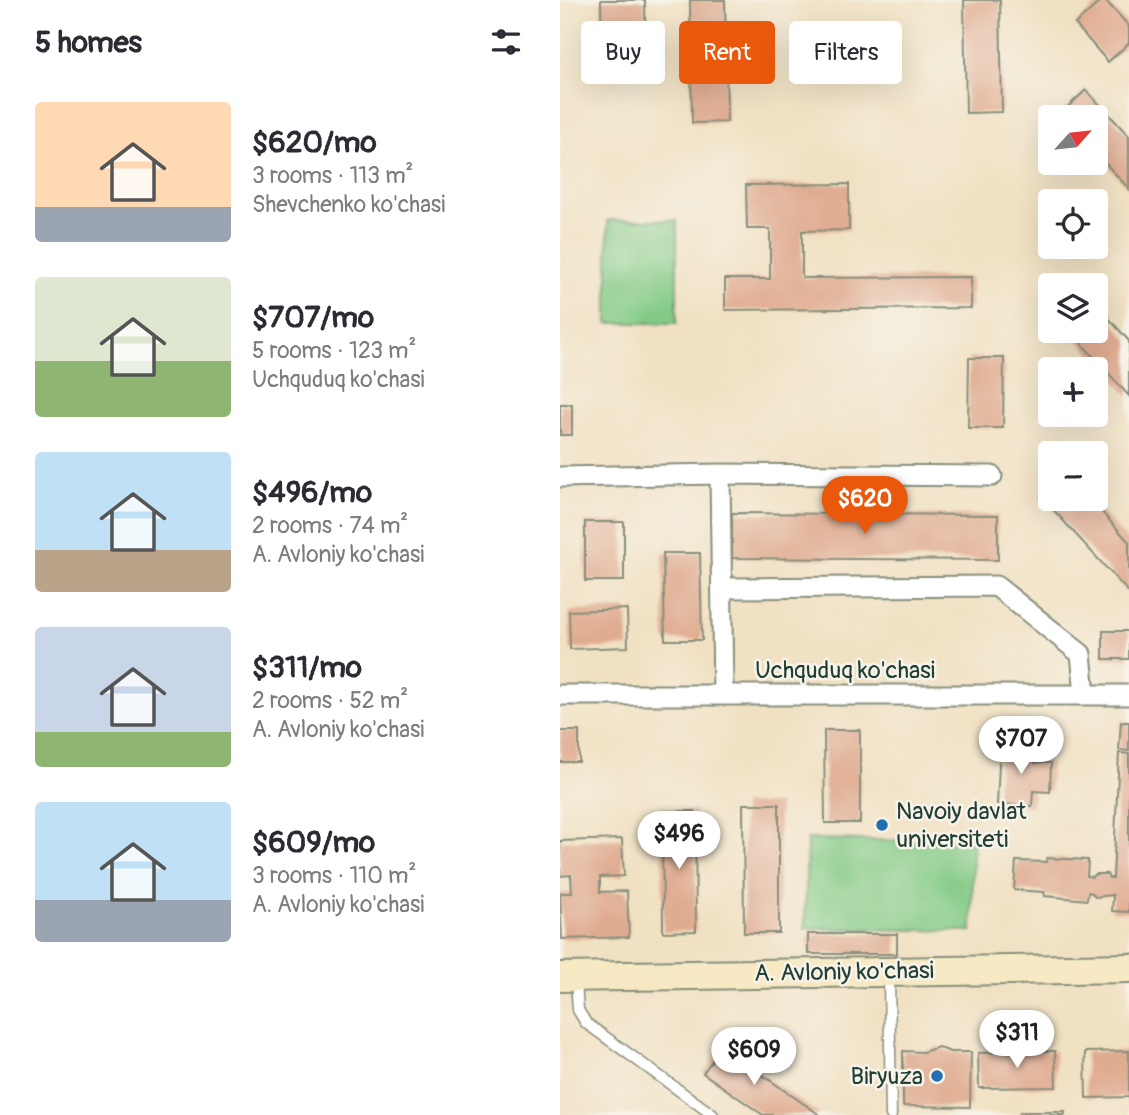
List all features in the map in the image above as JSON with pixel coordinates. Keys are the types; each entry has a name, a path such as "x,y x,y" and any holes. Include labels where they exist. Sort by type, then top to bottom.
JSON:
{"main road":[{"name":"A. Avloniy ko'chasi","path":"568,985 889,980 1129,968"},
{"name":"A. Avloniy ko'chasi","path":"889,980 1129,987"}],"street":[{"path":"720,474 723,694"},
{"path":"560,477 720,474 992,476"},
{"path":"723,588 996,586 1081,654 1085,694"},
{"name":"Uchquduq ko'chasi","path":"560,695 1129,695"}],"lane":[{"path":"889,980 891,1115"},
{"path":"568,985 586,1023 713,1115"}],"green space":[{"path":"608,220 677,220 677,323 608,323"},
{"path":"807,839 973,842 972,931 805,928"}],"building":[{"path":"601,0 645,0 645,21 601,21"},
{"path":"690,0 725,0 725,21 690,21"},
{"path":"964,0 1000,0 1002,112 966,113"},
{"path":"1102,0 1129,26 1129,43 1108,62 1075,24"},
{"path":"691,84 726,84 727,122 692,123"},
{"path":"1086,90 1100,105 1070,105"},
{"path":"1108,114 1129,136 1129,189 1108,166"},
{"path":"849,184 849,230 802,231 802,278 971,277 971,308 725,310 725,279 770,279 770,229 747,229 746,185"},
{"path":"1108,317 1129,341 1129,396 1108,373 1108,357 1094,357 1081,343 1108,343"},
{"path":"969,358 1004,358 1003,428 968,428"},
{"path":"560,404 572,404 572,435 560,435"},
{"path":"1055,511 1101,511 1129,542 1129,593"},
{"path":"732,513 998,515 998,560 732,558"},
{"path":"585,522 624,522 624,581 585,581"},
{"path":"663,553 700,553 702,640 665,640"},
{"path":"627,609 628,647 570,649 569,611"},
{"path":"1103,631 1129,631 1129,659 1103,659"},
{"path":"1121,722 1129,722 1129,751 1119,750"},
{"path":"824,730 860,730 860,823 825,823"},
{"path":"560,731 579,731 579,762 560,762"},
{"path":"1000,745 1036,747 1035,763 1051,763 1050,792 1033,791 1032,806 997,804"},
{"path":"1119,753 1129,754 1129,912 1112,911 1113,895 1095,897 1088,892 1087,900 1014,890 1016,861 1047,862 1047,858 1088,860 1087,876 1107,874 1109,878 1113,878"},
{"path":"743,804 779,804 779,933 744,933"},
{"path":"662,811 695,811 696,931 663,932"},
{"path":"622,839 624,876 600,877 600,892 627,891 629,937 562,939 560,893 572,893 571,875 560,876 560,841"},
{"path":"808,934 897,934 897,954 808,954"},
{"path":"722,1047 820,1115 763,1115 703,1073"},
{"path":"938,1047 950,1052 971,1052 970,1107 903,1106 903,1051 923,1052"},
{"path":"1055,1051 1056,1087 979,1088 978,1053"},
{"path":"1129,1051 1129,1097 1086,1098 1085,1052"},
{"path":"1020,1112 1065,1112 1065,1115 1020,1115"}],"place":[{"name":"Navoiy davlat universiteti","path":"882,825"},
{"name":"Biryuza","path":"937,1076"}]}
